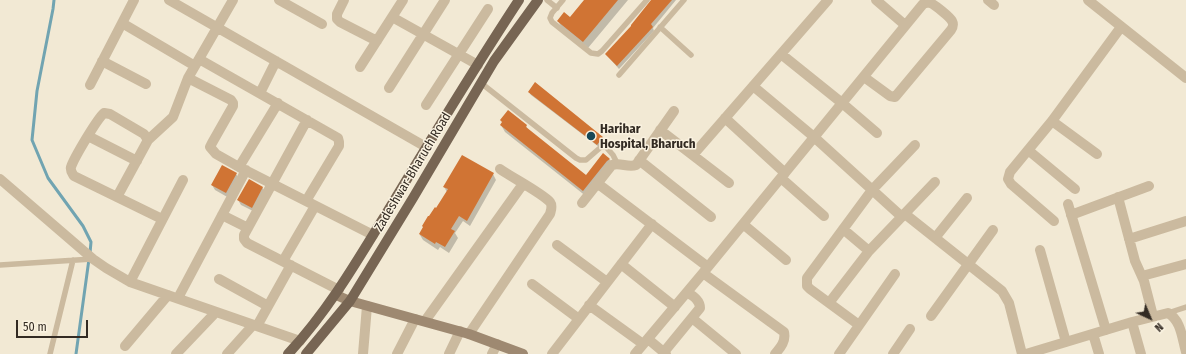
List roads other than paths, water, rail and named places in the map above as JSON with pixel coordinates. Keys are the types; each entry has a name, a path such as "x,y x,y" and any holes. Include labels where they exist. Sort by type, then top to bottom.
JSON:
{"main road":[{"name":"Zadeshwar-Bharuch Road","path":"288,354 300,341 337,293 426,147 519,0"},
{"name":"Zadeshwar-Bharuch Road","path":"306,354 350,301 494,61 538,0"},
{"path":"337,293 350,301 465,332 523,354"}],"street":[{"path":"90,85 134,0"},
{"path":"169,0 426,147"},
{"path":"117,197 148,140 173,117 188,78 233,0"},
{"path":"279,0 322,24"},
{"path":"344,0 337,19 376,41"},
{"path":"360,67 403,0"},
{"path":"389,88 445,0"},
{"path":"693,155 828,0"},
{"path":"876,0 905,25"},
{"path":"1088,0 1186,78"},
{"path":"635,354 744,224 905,25 924,4 927,2 932,4 950,19 953,26 951,30 895,97 890,96 864,77"},
{"path":"426,105 488,9"},
{"path":"392,17 478,65"},
{"path":"122,23 260,93 338,138 340,142 310,204 268,306 255,325 227,354"},
{"path":"1054,221 1011,184 1008,179 1010,172 1052,120 1121,26"},
{"path":"781,54 878,133"},
{"path":"102,61 146,84"},
{"path":"260,93 276,61"},
{"path":"188,78 231,100 233,103 233,106 210,147 216,154 310,204 373,235"},
{"path":"753,86 814,137 903,216 935,238 1002,291 1009,303 1022,354"},
{"path":"178,298 222,215 242,168 278,103"},
{"path":"582,203 612,164 636,165 674,111"},
{"path":"148,140 144,134 107,113 102,115 88,136 70,171 74,176 162,219"},
{"path":"725,118 824,216"},
{"path":"307,120 244,235 244,239 247,243 287,263 337,293"},
{"path":"1052,120 1097,154"},
{"path":"660,130 729,183"},
{"path":"88,136 136,161"},
{"path":"859,325 810,289 806,282 807,278 872,190 915,145"},
{"path":"1028,150 1075,189"},
{"path":"639,160 711,216"},
{"path":"449,354 550,214 552,207 550,203 500,169"},
{"path":"0,179 93,259 130,282 300,341"},
{"path":"130,282 183,180"},
{"path":"829,303 869,251 935,182"},
{"path":"597,183 652,224 706,270 784,332 785,337 783,344 775,354"},
{"path":"397,354 420,320 522,184"},
{"path":"1071,215 1149,186"},
{"path":"1118,197 1135,261 1142,276 1153,316"},
{"path":"935,238 967,198"},
{"path":"1068,204 1106,330"},
{"path":"222,215 248,228"},
{"path":"1129,239 1186,221"},
{"path":"552,354 652,224"},
{"path":"744,224 786,260"},
{"path":"843,229 869,251"},
{"path":"931,316 993,230"},
{"path":"557,245 607,282"},
{"path":"1040,250 1066,342"},
{"path":"621,264 675,307"},
{"path":"1142,276 1186,264"},
{"path":"839,354 895,274"},
{"path":"219,279 268,306"},
{"path":"532,284 579,319"},
{"path":"589,305 665,353 700,308 698,300 687,292"},
{"path":"125,346 168,295"},
{"path":"362,354 367,306"},
{"path":"176,354 216,312"},
{"path":"1026,354 1046,351 1066,342 1153,316 1168,313 1174,316 1178,322 1186,352"},
{"path":"692,318 736,354"},
{"path":"1132,322 1141,354"},
{"path":"893,354 910,329"},
{"path":"1093,334 1099,354"},
{"path":"492,354 497,344"}],"lane":[{"path":"547,0 557,8"},
{"path":"563,0 550,18 552,22 591,53 595,54 598,54 606,47 647,0"},
{"path":"619,75 684,0"},
{"path":"660,27 691,55"},
{"path":"481,83 576,158 586,160 601,147 606,147 613,155 616,163"},
{"path":"0,265 93,259"},
{"path":"50,354 72,260"},
{"path":"1168,313 1186,307"}],"waterway":[{"path":"54,0 37,91 32,140 48,178 83,226 91,242 90,253"},
{"path":"76,354 89,259"}],"place":[{"name":"Harihar Hospital, Bharuch","path":"591,136"}]}
